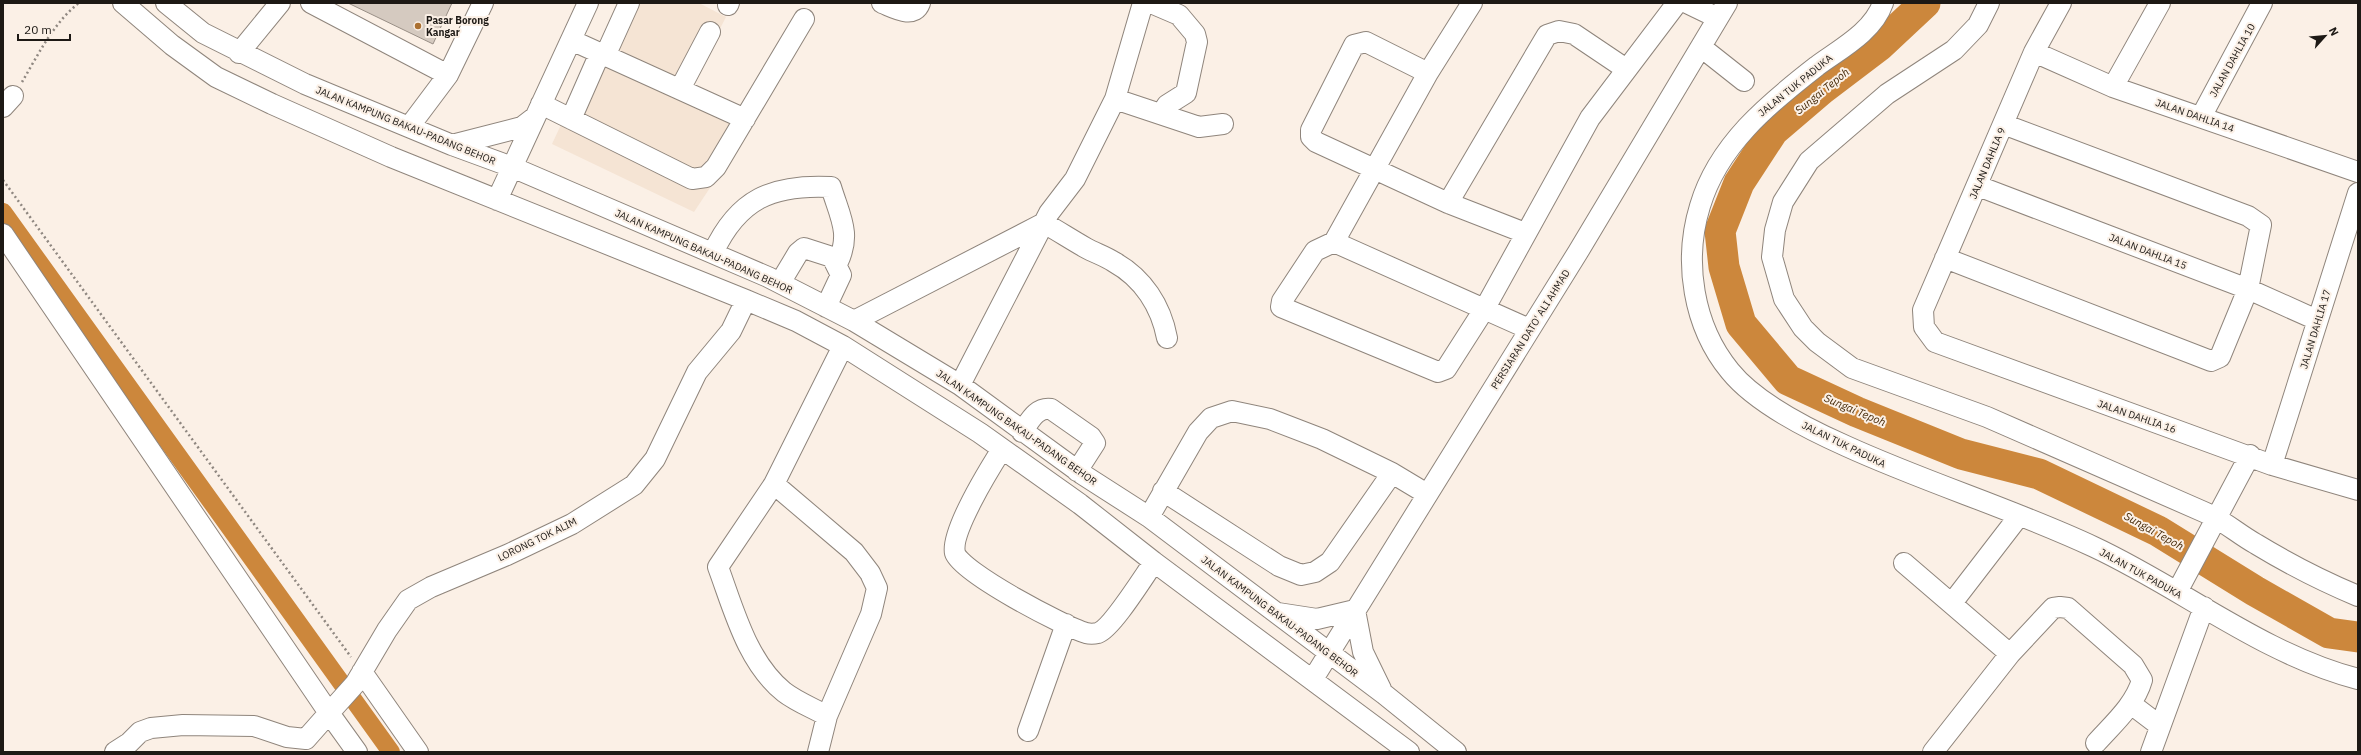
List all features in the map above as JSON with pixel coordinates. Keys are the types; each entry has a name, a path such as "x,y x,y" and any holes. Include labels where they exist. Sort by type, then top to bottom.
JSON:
{"street":[{"path":"123,3 172,45 216,77 272,104 390,157 746,300 796,322 844,346 980,433 1080,504 1154,562 1409,752"},
{"name":"JALAN KAMPUNG BAKAU-PADANG BEHOR","path":"166,3 203,33 239,53 305,84 452,145 512,167 713,253 780,283 854,321 960,385 1077,471 1149,517 1272,612 1384,694 1456,752"},
{"path":"186,3 203,33"},
{"path":"239,53 280,3"},
{"path":"311,3 448,75"},
{"path":"409,127 448,75 483,3"},
{"path":"498,200 588,3"},
{"path":"571,119 602,54 629,3"},
{"path":"882,3 909,12 916,10 920,3"},
{"path":"960,385 1044,223 1075,179 1115,99 1143,3"},
{"path":"1151,3 1179,15 1192,30 1197,42 1186,93 1167,105 1161,114"},
{"path":"1472,3 1428,73 1334,242 1315,251 1282,301 1281,307 1438,372 1446,369 1485,308 1525,233 1590,118 1677,3"},
{"path":"1687,3 1723,11"},
{"name":"JALAN TUK PADUKA","path":"1883,3 1873,20 1858,36 1772,101 1749,123 1710,179 1699,207 1692,252 1693,282 1701,318 1711,344 1731,373 1777,410 1812,430 1893,468 2020,516 2182,585 2204,607 2279,648 2326,668 2358,679"},
{"path":"1988,3 1978,25 1954,50 1887,94 1809,161 1783,202 1775,230 1772,257 1784,299 1803,328 1817,342 1852,368 1987,417 2218,518 2254,543 2308,574 2358,596"},
{"name":"JALAN DAHLIA 9","path":"1924,327 1923,310 1945,258 1978,186 2034,52 2062,3"},
{"path":"2113,87 2160,3"},
{"name":"JALAN DAHLIA 10","path":"2201,117 2262,3"},
{"name":"PERSIARAN DATO' ALI AHMAD","path":"1312,679 1529,329 1723,11"},
{"path":"538,111 571,119 692,179 706,177 716,167 804,19"},
{"path":"1448,203 1547,35 1559,30 1574,34 1626,69"},
{"path":"680,90 710,32"},
{"path":"571,40 745,119"},
{"path":"1428,73 1366,42 1354,45 1311,130 1311,137 1316,142 1448,203 1525,233"},
{"path":"1701,47 1744,81"},
{"name":"JALAN DAHLIA 14","path":"2034,52 2113,87 2358,172"},
{"path":"1115,99 1198,127 1223,124"},
{"path":"452,145 522,127 538,111"},
{"path":"1945,258 2211,361 2220,357 2248,289 2260,236 2261,225 2254,218 2003,124"},
{"path":"713,253 722,235 741,211 762,196 819,186 831,187 845,231 844,249 837,264"},
{"name":"JALAN DAHLIA 15","path":"1978,186 2248,289 2317,320"},
{"name":"JALAN DAHLIA 17","path":"2272,465 2358,193"},
{"path":"854,321 1044,223"},
{"path":"1044,223 1086,248 1115,262 1139,281 1158,307 1163,319 1167,338"},
{"path":"3,234 334,707 357,752"},
{"path":"1334,242 1485,308 1529,329"},
{"path":"780,283 798,253 804,248 832,257 837,264 841,275 826,307"},
{"name":"LORONG TOK ALIM","path":"304,745 306,739 311,735 358,678 386,630 408,600 431,587 507,555 572,524 634,485 655,459 697,372 731,331 746,300"},
{"name":"JALAN DAHLIA 16","path":"1924,327 1935,342 2118,410 2250,455 2272,465 2358,490"},
{"path":"827,716 785,693 763,670 746,642 718,567 774,484 844,346"},
{"path":"1022,432 1038,410 1045,408 1057,413 1091,437 1095,443 1077,471"},
{"path":"1149,517 1198,432 1211,418 1232,411 1270,419 1322,439 1392,472 1427,494"},
{"path":"1002,449 978,488 955,540 955,554 962,562 987,582 1066,624 1091,634 1100,632 1123,607 1154,562"},
{"path":"2182,585 2250,455"},
{"path":"1163,491 1279,566 1302,575 1315,572 1330,562 1392,472"},
{"path":"774,484 854,552 870,573 876,588 871,614 827,716 818,752"},
{"path":"1952,603 2020,516"},
{"path":"1904,563 2010,654"},
{"path":"1933,752 2010,654 2053,608 2060,607 2068,608 2133,665 2142,680 2139,691 2131,704 2096,743"},
{"path":"2151,752 2204,607"},
{"path":"1272,612 1316,619 1354,610 1363,652 1384,694"},
{"path":"1028,731 1066,624"},
{"path":"358,678 418,752"},
{"path":"2131,704 2160,726"},
{"path":"124,749 140,732 152,728 183,725 254,726 287,736 304,745"}],"path":[{"path":"8,101 51,35 70,10 79,3"},
{"path":"3,180 358,678"}],"shaded area":[{"path":"618,3 699,3 726,17 691,85 756,118 694,212 552,144"}],"building":[{"name":"Pasar Borong Kangar","path":"348,3 452,3 433,44"}],"waterway":[{"name":"Sungai Tepoh","path":"1925,3 1879,46 1821,90 1773,131 1739,183 1720,231 1724,267 1741,324 1788,380 1857,412 1961,454 2039,474 2158,531 2255,591 2329,633 2358,637"},
{"path":"3,212 391,752"}],"place":[{"name":"Pasar Borong Kangar","path":"418,26"}]}
